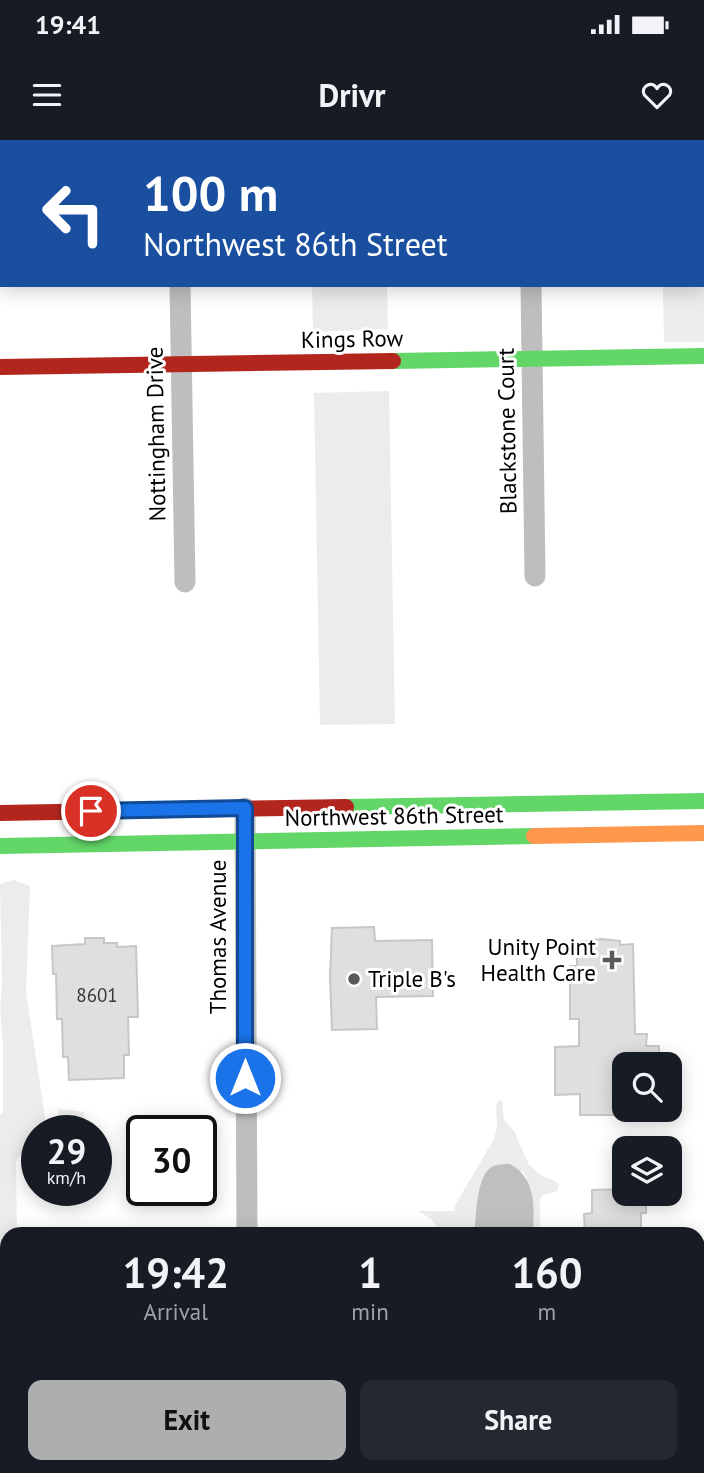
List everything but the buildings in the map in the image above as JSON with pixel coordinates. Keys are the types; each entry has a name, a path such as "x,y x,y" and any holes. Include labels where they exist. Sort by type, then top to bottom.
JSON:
{"main road":[{"name":"Kings Row","path":"0,367 704,356"},
{"name":"Northwest 86th Street","path":"0,813 704,801"},
{"name":"Northwest 86th Street","path":"0,846 704,833"}],"street":[{"name":"Nottingham Drive","path":"180,287 185,582"},
{"name":"Blackstone Court","path":"531,287 535,576"},
{"name":"Thomas Avenue","path":"245,808 247,1227"}],"shaded area":[{"path":"312,287 387,287 388,329 313,332"},
{"path":"663,287 704,287 704,342 664,342"},
{"path":"389,391 395,724 320,725 314,393"},
{"path":"14,880 30,886 26,992 45,1115 21,1115 21,1155 16,1161 17,1227 0,1227 0,884"},
{"path":"502,1100 504,1120 514,1131 529,1165 542,1176 559,1184 557,1191 543,1195 540,1200 540,1227 533,1227 532,1190 523,1171 475,1218 475,1227 437,1227 418,1211 454,1211 494,1139 498,1101"},
{"path":"58,1109 84,1112 84,1115 58,1115"},
{"path":"510,1164 519,1170 529,1185 533,1204 533,1227 475,1227 482,1181 489,1169"}],"traffic: fast":[{"path":"393,361 704,356"},
{"path":"346,807 704,801"},
{"path":"0,846 534,836"}],"traffic: slow":[{"path":"534,836 704,833"}],"traffic: jam":[{"path":"0,367 393,361"},
{"path":"0,813 346,807"}],"place":[{"name":"Unity Point Health Care","path":"612,960"},
{"name":"Triple B's","path":"354,979"}],"route":[{"path":"91,811 245,808 245,1078"}]}
